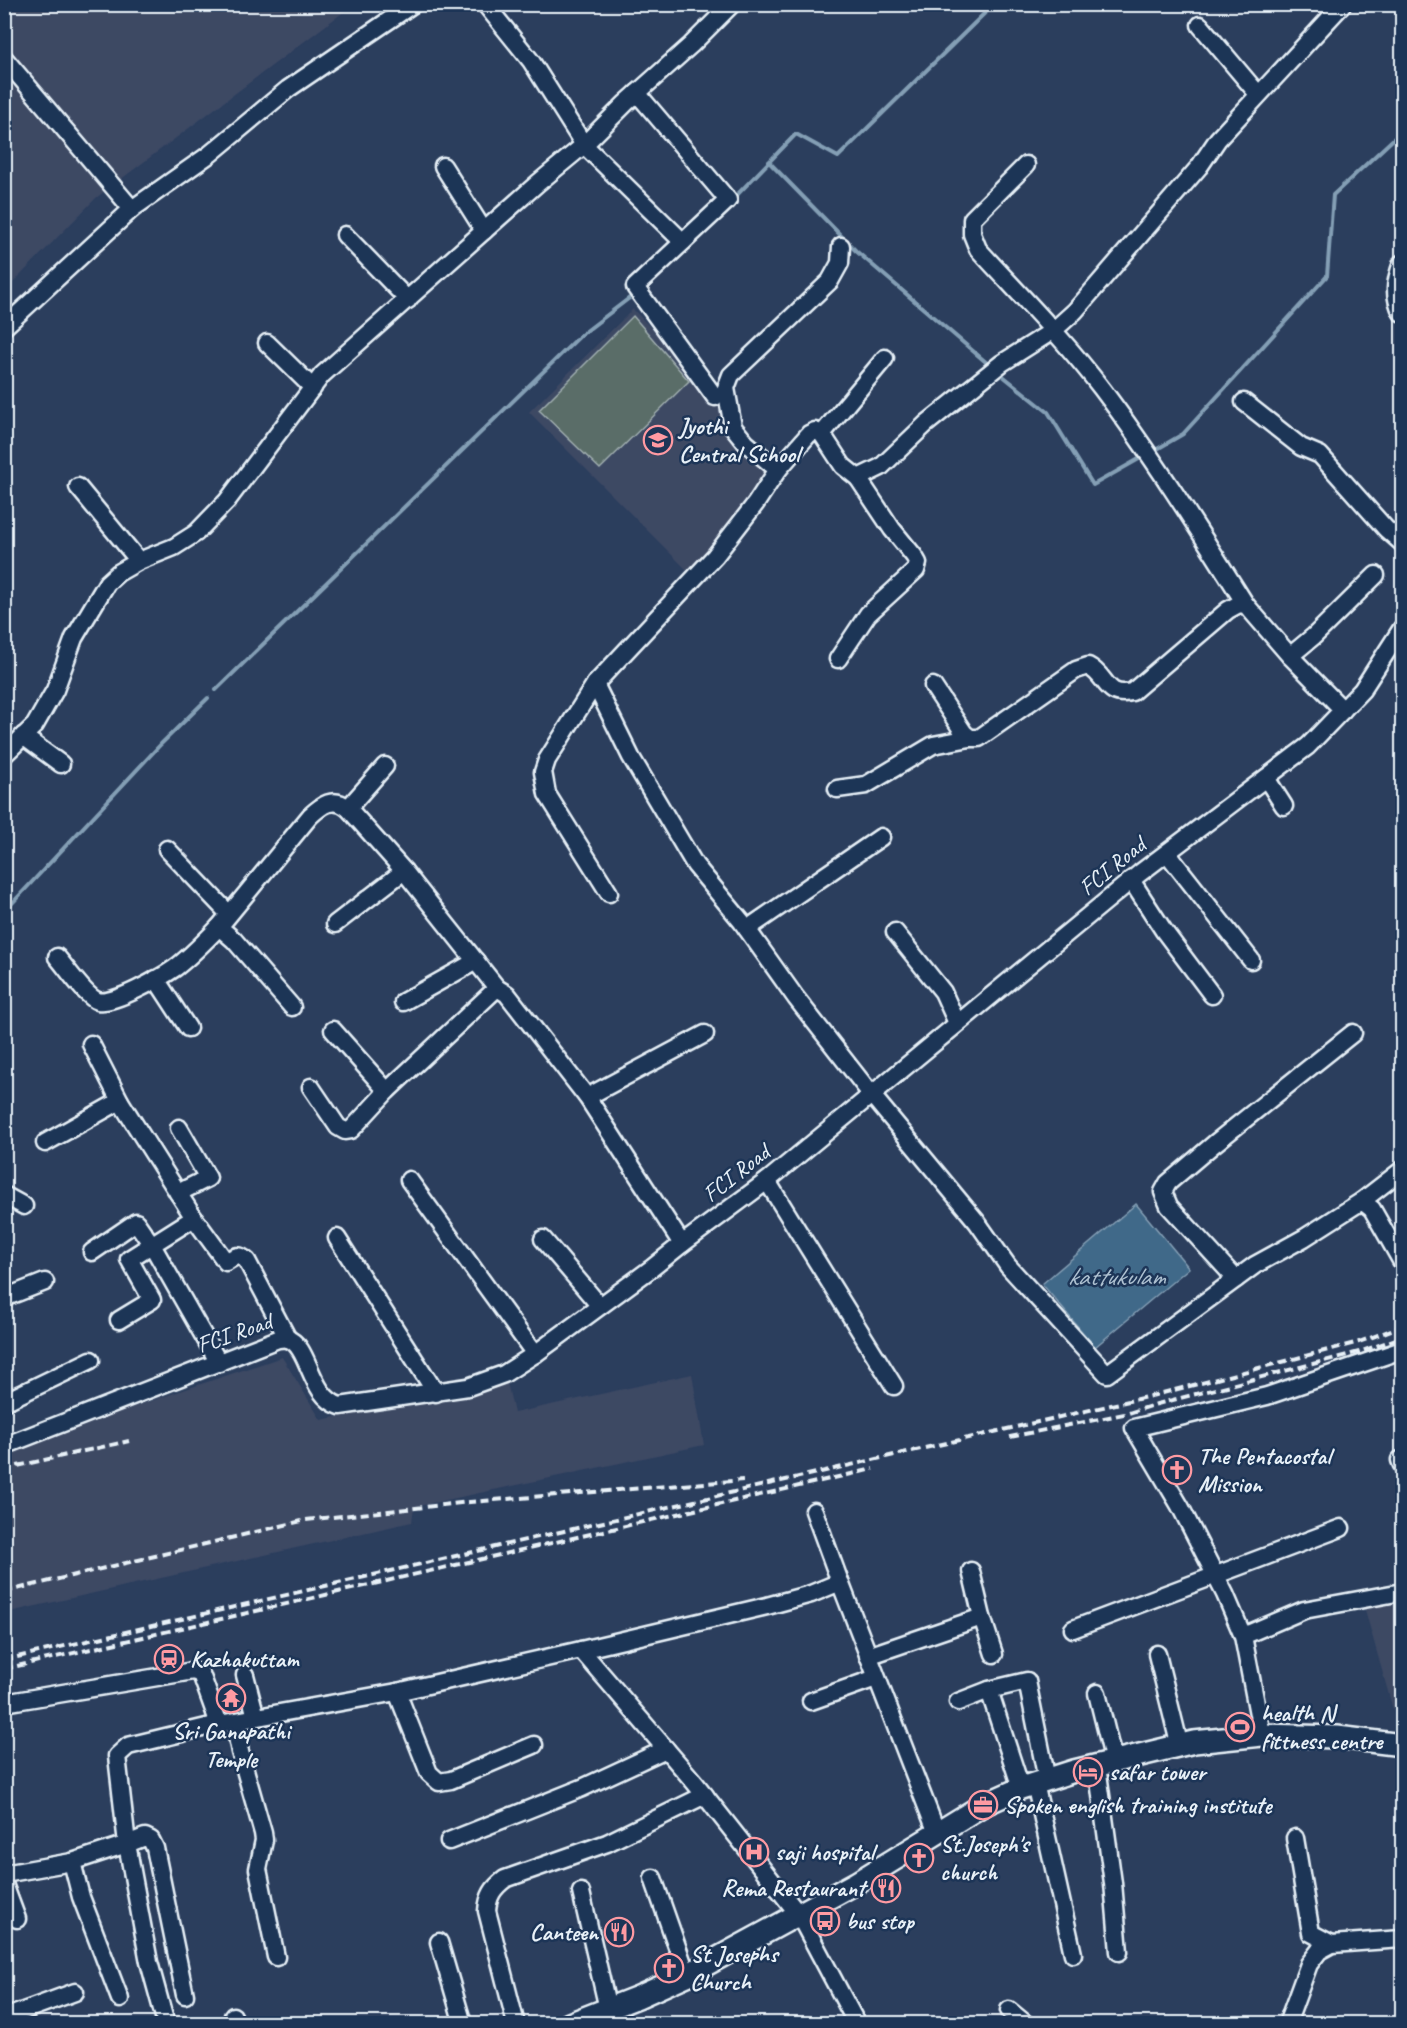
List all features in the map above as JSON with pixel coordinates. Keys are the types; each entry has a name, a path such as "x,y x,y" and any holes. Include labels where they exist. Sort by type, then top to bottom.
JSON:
{"main road":[{"path":"569,2024 687,1975 856,1883 983,1805 1034,1784 1194,1742 1262,1735 1337,1737 1402,1745"}],"street":[{"path":"4,327 132,209 210,154 288,89 413,4"},
{"path":"485,4 531,61 584,146 683,242"},
{"path":"4,755 35,725 55,690 74,638 99,595 118,573 138,561 174,547 196,533 227,501 322,375 484,231 584,146 732,4"},
{"path":"858,478 881,467 926,424 1002,363 1054,330 1075,311 1195,172 1218,139 1343,4"},
{"path":"1200,25 1258,94"},
{"path":"4,58 132,209"},
{"path":"637,93 728,200 635,287 715,397"},
{"path":"1026,165 972,219 972,234 978,249 1054,330 1102,389 1178,498 1246,605 1290,656 1343,710"},
{"path":"443,166 484,231"},
{"path":"345,234 408,300"},
{"path":"778,470 746,443 733,427 726,388 731,375 830,281 840,263 841,246"},
{"path":"1402,263 1395,280 1395,291 1402,313"},
{"path":"267,343 313,388"},
{"path":"822,434 885,358"},
{"path":"1244,402 1301,447 1320,455 1386,529 1402,543"},
{"path":"609,893 547,794 543,772 547,760 595,684 715,556 778,470 814,431 822,434 843,466 858,478 918,563 916,570 868,614 838,659"},
{"path":"78,487 138,561"},
{"path":"1290,656 1314,636 1376,575"},
{"path":"837,789 866,785 933,745 979,738 1076,670 1088,666 1095,670 1111,691 1121,695 1132,692 1228,610 1239,604 1246,605"},
{"name":"FCI Road","path":"4,1446 278,1339 288,1339 296,1345 319,1390 330,1403 340,1406 468,1387 504,1374 535,1354 767,1181 1131,880 1308,746 1362,690 1402,628"},
{"path":"595,684 632,757 695,865 747,929 796,998 871,1094 977,1222 1008,1266 1107,1374 1255,1265 1304,1238 1362,1201 1402,1170"},
{"path":"933,686 969,738"},
{"path":"23,736 61,764"},
{"path":"348,808 385,766"},
{"path":"1266,777 1284,806"},
{"path":"57,957 91,996 99,1001 116,999 156,979 188,957 224,920 320,806 332,801 343,804 404,871 497,988 507,994 587,1097 682,1244"},
{"path":"747,929 881,837"},
{"path":"167,849 224,920 234,940 292,1007"},
{"path":"1167,852 1251,960"},
{"path":"336,924 404,871"},
{"path":"1131,880 1164,931 1212,994"},
{"path":"895,932 943,992 957,1023"},
{"path":"403,1002 476,961"},
{"path":"156,979 188,1028"},
{"path":"311,1087 338,1127 345,1131 351,1130 387,1091 497,988"},
{"path":"333,1030 387,1091"},
{"path":"1236,1280 1169,1206 1163,1192 1168,1183 1214,1144 1353,1033"},
{"path":"587,1097 705,1034"},
{"path":"91,1044 120,1101 194,1218 226,1262 237,1255 247,1261 288,1339"},
{"path":"45,1143 120,1101"},
{"path":"178,1194 208,1178 179,1128"},
{"path":"410,1180 535,1354"},
{"path":"767,1181 894,1386"},
{"path":"4,1195 24,1206"},
{"path":"1362,1201 1372,1209 1402,1262"},
{"path":"119,1320 152,1300 129,1259 194,1218"},
{"path":"92,1252 136,1222 152,1245 219,1363"},
{"path":"337,1238 436,1393"},
{"path":"543,1239 600,1306"},
{"path":"4,1298 45,1282"},
{"path":"1262,1735 1243,1636 1225,1594 1180,1506 1134,1428 1267,1396 1402,1350"},
{"path":"4,1402 91,1360"},
{"path":"814,1511 937,1833"},
{"path":"1073,1629 1341,1528"},
{"path":"971,1571 994,1654"},
{"path":"166,2024 149,1962 127,1844 117,1756 128,1746 226,1723 397,1692 580,1650 767,1606 811,1594 840,1582"},
{"path":"1243,1636 1304,1610 1402,1592"},
{"path":"868,1656 982,1617"},
{"path":"580,1650 705,1795 799,1915 857,2024"},
{"path":"1157,1654 1180,1747"},
{"path":"4,1703 193,1671 201,1674 240,1752 263,1833 264,1840 258,1869 276,1957"},
{"path":"244,1675 256,1717"},
{"path":"811,1701 876,1678"},
{"path":"958,1702 989,1690 1027,1680 1034,1784 1073,1954"},
{"path":"989,1690 1034,1784"},
{"path":"397,1692 429,1773 439,1782 452,1780 534,1745"},
{"path":"1097,1693 1106,1764 1119,1952"},
{"path":"449,1840 582,1788 666,1749"},
{"path":"516,2024 487,1911 488,1899 497,1884 505,1879 607,1843 705,1795"},
{"path":"4,1874 72,1862 145,1837 149,1838 154,1843 185,1995"},
{"path":"1295,1838 1311,1933 1332,1944"},
{"path":"72,1862 81,1897 120,1999"},
{"path":"653,1878 687,1975"},
{"path":"4,1884 16,1919"},
{"path":"581,1892 608,2009"},
{"path":"1287,2024 1309,1964 1319,1951 1332,1944 1402,1939"},
{"path":"439,1942 463,2024"},
{"path":"4,2018 75,1992"},
{"path":"1009,2010 1026,2024"}],"shaded area":[{"path":"5,5 353,5 96,198 5,291"},
{"name":"Jyothi Central School","path":"633,309 785,469 692,575 529,412"},
{"path":"282,1357 321,1420 507,1382 514,1413 692,1374 704,1445 414,1507 412,1522 5,1613 4,1450"},
{"path":"1402,1600 1402,1738 1401,1738 1365,1610"}],"green space":[{"path":"633,316 689,381 600,469 539,410"}],"water":[{"name":"kattukulam","path":"1136,1204 1189,1268 1095,1347 1042,1284"}],"waterway":[{"path":"733,199 796,134 838,157 994,4"},
{"path":"1152,452 1183,434 1327,276 1333,195 1402,131"},
{"path":"769,162 856,251 987,363"},
{"path":"216,690 581,335 632,296"},
{"path":"1003,376 1048,412 1093,485 1146,455"},
{"path":"4,912 161,744 208,698"}],"railway":[{"path":"4,1660 1155,1395 1359,1342 1402,1326"},
{"path":"1010,1437 1129,1413 1359,1352 1402,1337"},
{"path":"4,1469 129,1441"},
{"path":"4,1669 873,1469"},
{"path":"4,1592 306,1520 470,1502 743,1480"}],"place":[{"name":"Jyothi Central School","path":"658,440"},
{"name":"The Pentacostal Mission","path":"1177,1470"},
{"name":"Kazhakuttam","path":"169,1659"},
{"name":"Sri Ganapathi Temple","path":"231,1698"},
{"name":"health N fittness centre","path":"1240,1727"},
{"name":"safar tower","path":"1088,1772"},
{"name":"Spoken english training institute","path":"983,1805"},
{"name":"saji hospital","path":"754,1852"},
{"name":"St.Joseph's church","path":"919,1858"},
{"name":"Rema Restaurant","path":"886,1888"},
{"name":"bus stop","path":"825,1921"},
{"name":"Canteen","path":"619,1932"},
{"name":"St Josephs Church","path":"669,1968"}]}
